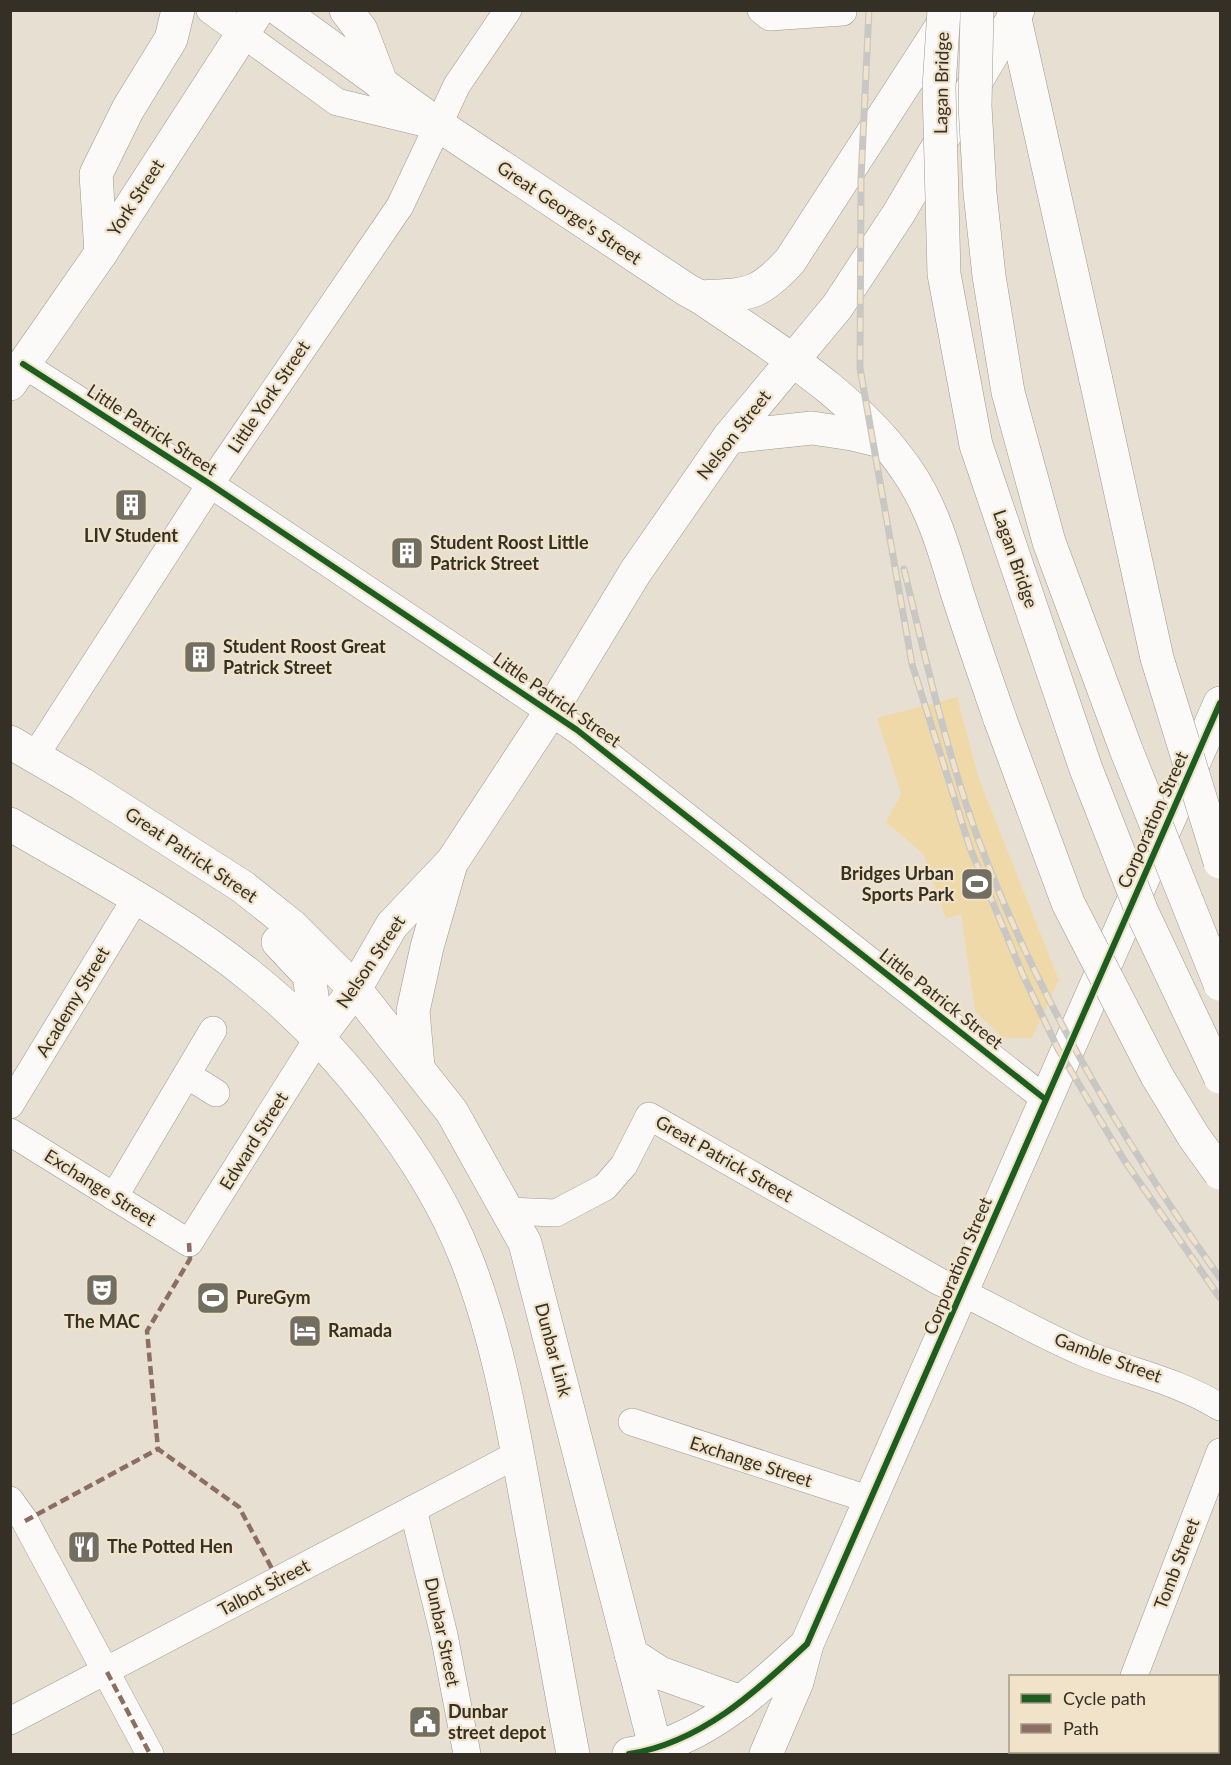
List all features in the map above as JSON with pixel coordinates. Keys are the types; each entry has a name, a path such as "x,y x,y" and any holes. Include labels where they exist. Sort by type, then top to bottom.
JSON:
{"main road":[{"path":"101,253 96,174 128,109 171,39 178,10"},
{"name":"Great George's Street","path":"280,10 440,126 700,297 794,362 832,392 885,442 909,473 942,541 1000,719 1068,903 1157,1076 1194,1137 1221,1173"},
{"path":"346,10 361,30 382,85"},
{"name":"Lagan Bridge","path":"944,10 939,87 944,274 976,445 1095,791 1142,912 1221,1077"},
{"path":"700,297 751,292 770,283 790,261 952,10"},
{"name":"Lagan Bridge","path":"977,10 975,106 980,193 989,276 1008,392 1049,542 1127,752 1221,984"},
{"path":"1015,12 1157,658 1221,862"},
{"name":"Nelson Street","path":"318,1038 355,989 392,925 452,862 551,711 636,571 729,437 794,362 837,307 899,213 1015,12"},
{"name":"York Street","path":"17,374 101,253 250,22"},
{"path":"729,437 812,428 885,442"},
{"name":"Corporation Street","path":"647,1753 694,1732 741,1702 807,1644 1221,703"},
{"name":"Great Patrick Street","path":"23,749 243,887 292,926 355,989"},
{"path":"10,824 197,935 256,980 318,1038 399,1138 429,1183 465,1255 492,1341 518,1454 573,1755"},
{"name":"Nelson Street","path":"418,1067 413,1011 427,947 452,862"},
{"path":"243,887 277,941 309,975 318,1038"},
{"name":"Dunbar Link","path":"355,989 452,1112 525,1243 631,1654 647,1753"},
{"path":"766,1755 797,1682 807,1644"},
{"path":"631,1654 660,1673 741,1702"}],"street":[{"name":"Great George's Street","path":"210,10 250,22 337,102 440,126"},
{"name":"Little York Street","path":"23,749 210,484 400,207 440,126 457,85 508,10"},
{"path":"761,10 770,16 843,12"},
{"name":"Little Patrick Street","path":"17,374 210,484 551,711 661,794 928,1009 1045,1099"},
{"name":"Academy Street","path":"10,1105 136,898"},
{"path":"114,1197 213,1030"},
{"name":"Edward Street","path":"189,1244 318,1038"},
{"path":"187,1076 216,1093"},
{"name":"Great Patrick Street","path":"508,1211 556,1213 605,1187 624,1165 649,1116 963,1293"},
{"name":"Exchange Street","path":"10,1132 189,1244"},
{"name":"Gamble Street","path":"963,1293 1061,1343 1087,1354 1164,1378 1221,1407"},
{"name":"Exchange Street","path":"632,1422 870,1500"},
{"name":"Tomb Street","path":"1135,1675 1221,1452"},
{"name":"Talbot Street","path":"10,1721 518,1454"},
{"path":"10,1500 107,1672 150,1755"},
{"name":"Dunbar Street","path":"413,1509 444,1635 467,1755"}],"shaded area":[{"name":"Bridges Urban Sports Park","path":"957,697 979,779 1059,980 1032,1038 1003,1038 975,1011 961,914 946,919 923,854 886,822 901,794 877,718"}],"railway":[{"path":"869,10 861,179 860,368 912,664 970,848 1023,975 1058,1049 1124,1160 1220,1298"},
{"path":"904,569 957,776 1003,902 1029,959 1086,1069 1150,1175 1220,1278"}],"marked path":[{"path":"189,1243 190,1259 147,1331 158,1449 239,1507 278,1580"},
{"path":"25,1521 158,1449"},
{"path":"107,1672 150,1754"}],"cycle path":[{"path":"23,364 210,484 577,730 1045,1099"},
{"path":"629,1754 680,1739 726,1713 768,1680 807,1644 1220,703"}],"place":[{"name":"LIV Student","path":"131,505"},
{"name":"Student Roost Little Patrick Street","path":"407,553"},
{"name":"Student Roost Great Patrick Street","path":"200,657"},
{"name":"Bridges Urban Sports Park","path":"977,884"},
{"name":"The MAC","path":"102,1290"},
{"name":"PureGym","path":"213,1298"},
{"name":"Ramada","path":"305,1331"},
{"name":"The Potted Hen","path":"84,1547"},
{"name":"Dunbar street depot","path":"425,1722"}]}
